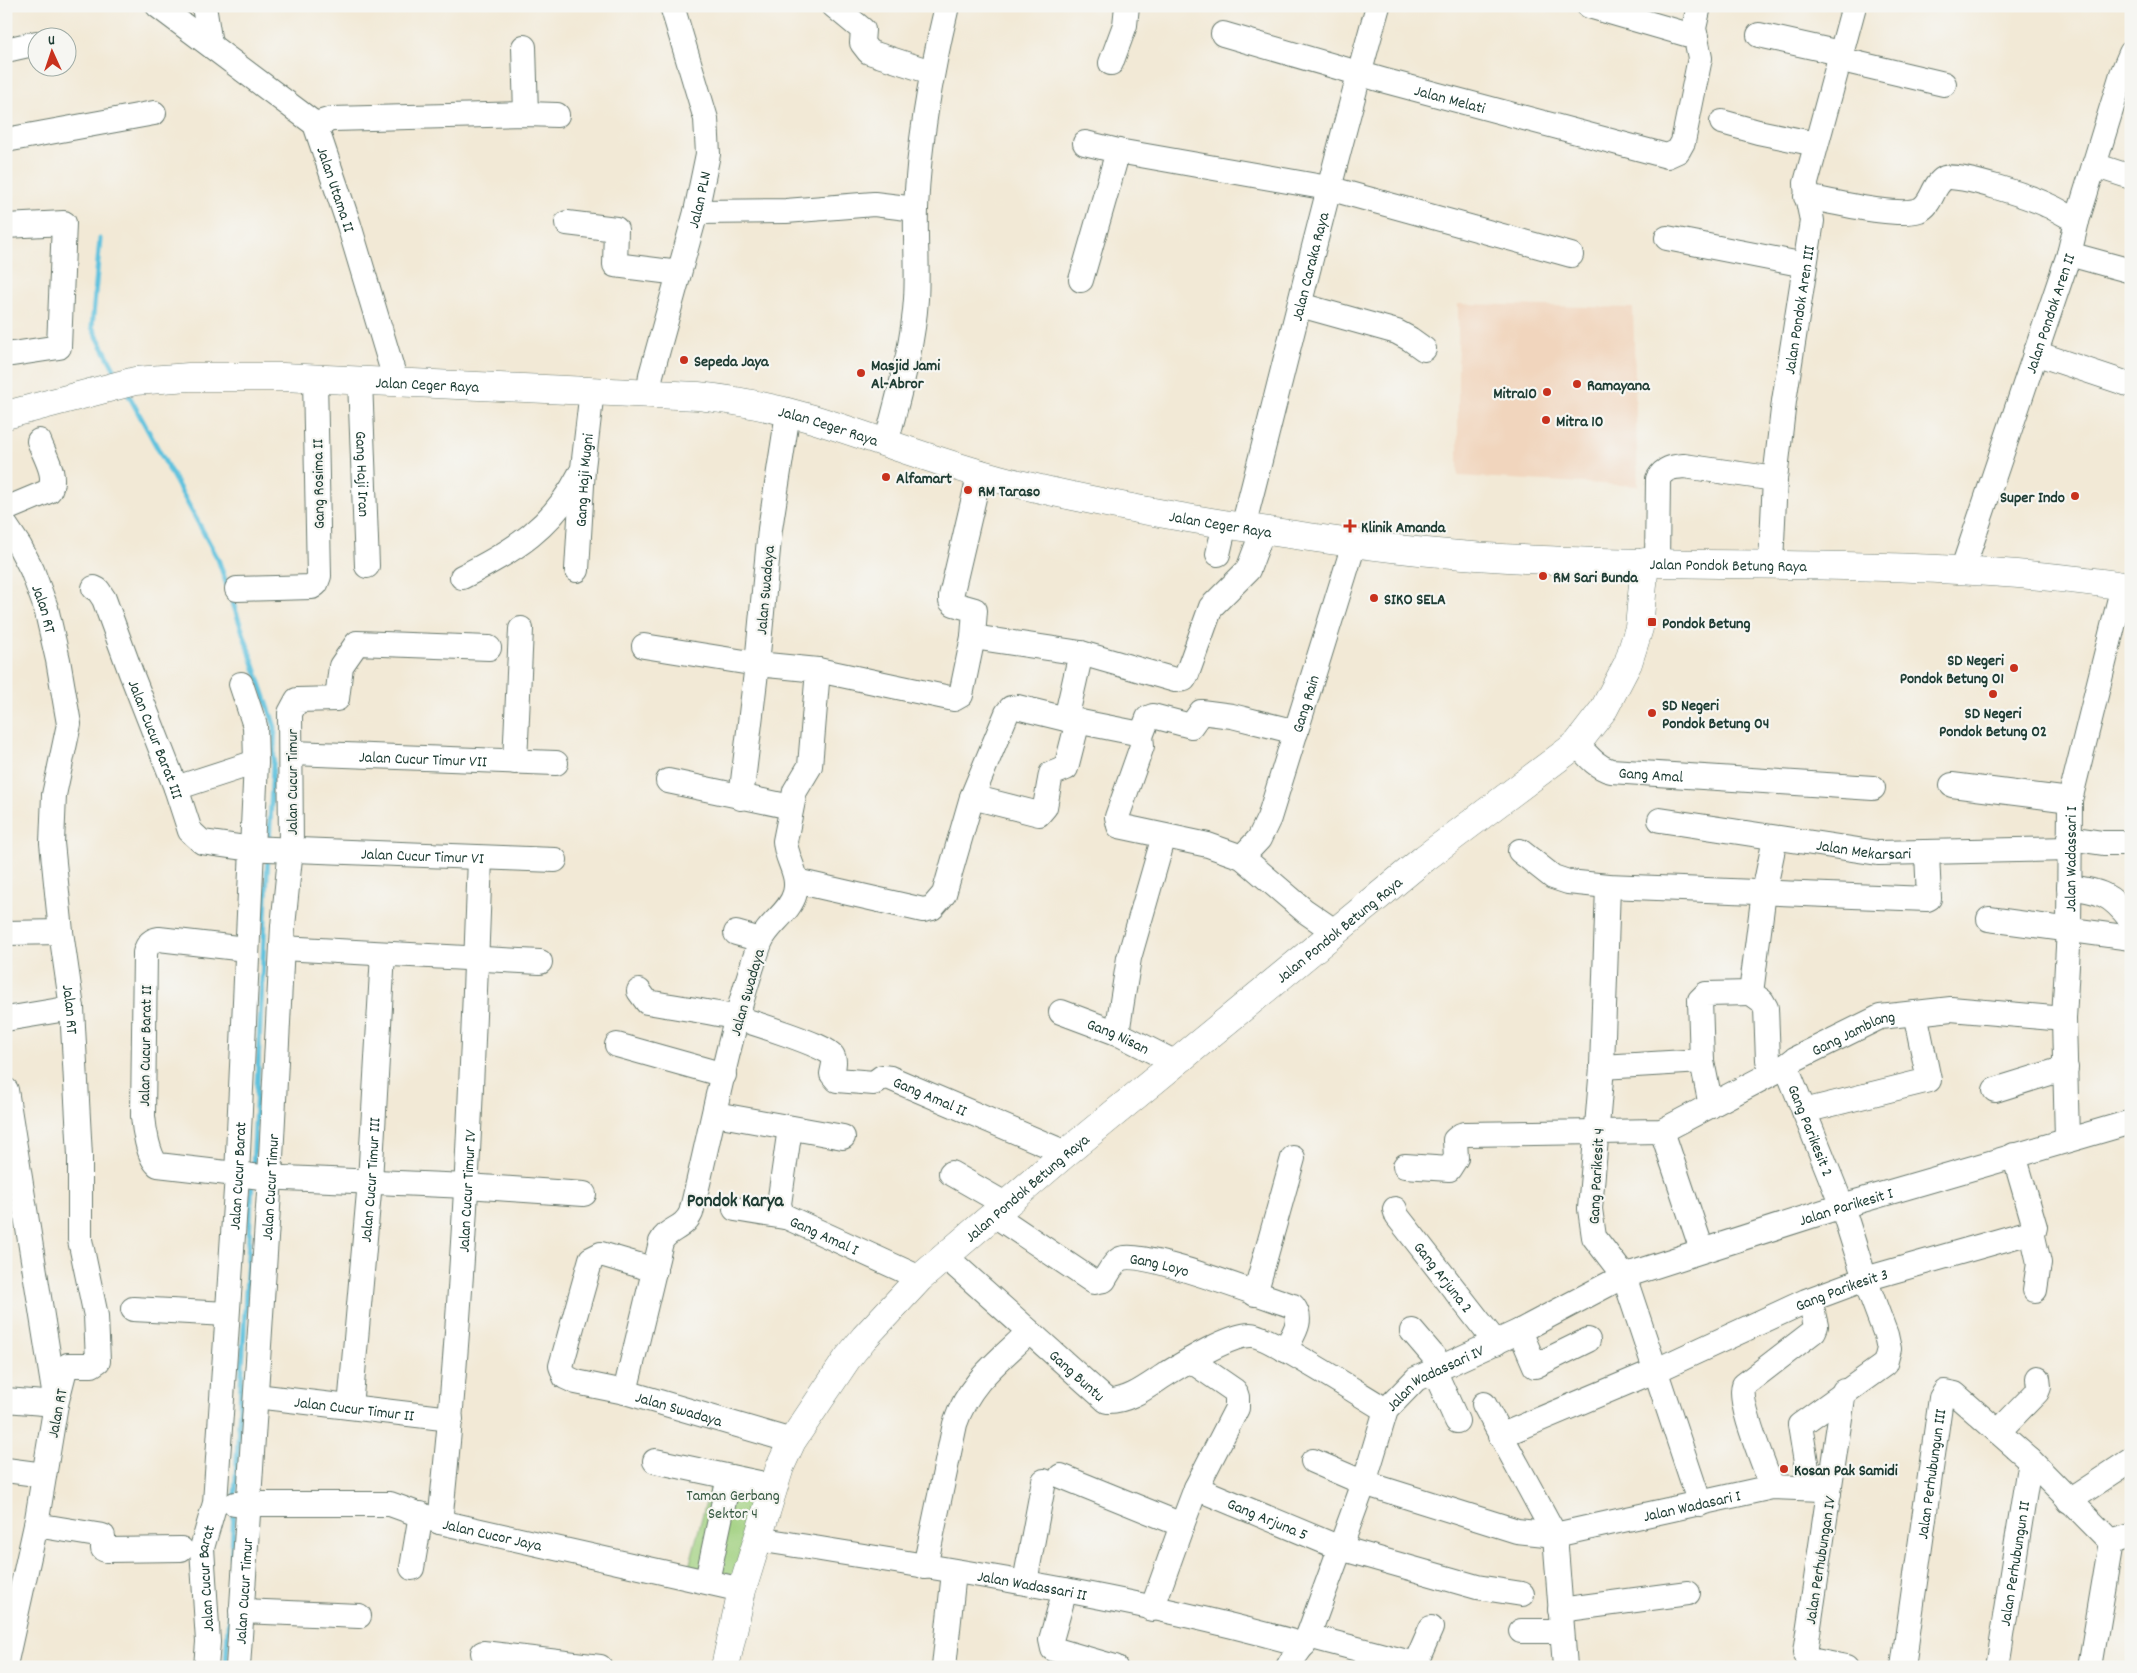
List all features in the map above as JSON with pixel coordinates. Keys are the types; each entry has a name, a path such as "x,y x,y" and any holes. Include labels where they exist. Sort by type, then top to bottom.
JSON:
{"main road":[{"name":"Jalan Ceger Raya","path":"6,415 135,381 198,377 283,377 698,396 730,400 809,418 886,444 980,472 1097,501 1244,527 1354,544 1435,553 1540,560 1651,562"},
{"name":"Jalan Pondok Betung Raya","path":"724,1667 742,1590 773,1486 792,1441 847,1359 920,1278 1066,1152 1334,931 1473,820 1577,744 1604,709 1628,663 1639,628 1651,562 1772,563 2002,573 2127,587"}],"street":[{"path":"158,6 315,124 332,119 526,114 557,115"},
{"path":"204,6 210,44"},
{"name":"Jalan PLN","path":"649,393 651,376 696,212 708,154 706,120 672,6"},
{"path":"834,6 863,30 862,43 869,52 932,72"},
{"path":"886,444 909,351 916,300 916,209 921,139 932,72 947,6"},
{"path":"1111,63 1125,25 1127,6"},
{"name":"Jalan Caraka Raya","path":"1244,527 1328,188 1378,6"},
{"path":"1589,6 1696,37 1694,28 1699,6"},
{"name":"Jalan Pondok Aren III","path":"1772,563 1775,479 1784,401 1812,221 1806,197 1806,183 1854,6"},
{"name":"Jalan Melati","path":"1223,34 1359,73 1667,156 1678,150 1683,142 1700,58 1696,37"},
{"path":"1759,35 1944,84"},
{"path":"6,50 28,45"},
{"path":"524,47 526,114"},
{"name":"Jalan Pondok Aren II","path":"1962,571 2070,254 2077,221 2122,74 2131,53"},
{"path":"6,140 154,113"},
{"path":"1722,122 1758,132 1816,144"},
{"name":"Jalan Utama II","path":"315,124 349,226 396,382"},
{"path":"1085,143 1118,151 1328,188 1571,255"},
{"path":"1081,280 1118,151"},
{"path":"2094,165 2131,177"},
{"path":"1806,197 1888,211 1918,210 1927,205 1939,183 1945,178 1952,177 1972,180 2047,204 2077,221"},
{"path":"696,212 786,211 874,204 916,209"},
{"path":"6,226 64,223 60,347 6,355"},
{"path":"566,223 616,229 615,265 679,273"},
{"path":"1667,238 1805,265"},
{"path":"2070,254 2131,271"},
{"path":"1300,305 1397,332 1424,349"},
{"path":"2035,353 2131,385"},
{"name":"Gang Rosima II","path":"237,589 312,586 316,584 319,576 315,379"},
{"name":"Gang Haji Iran","path":"360,380 367,566"},
{"name":"Gang Haji Mugni","path":"577,570 592,390"},
{"name":"Jalan Swadaya","path":"740,798 757,664 770,529 788,413"},
{"path":"6,509 49,491 52,485 53,478 39,441"},
{"path":"1651,562 1658,479 1663,472 1669,468 1684,466 1775,479"},
{"path":"462,578 501,558 554,515 569,495 584,468"},
{"path":"644,646 757,664 818,670 954,699 961,695 973,637 975,610 954,604 951,601 951,596 980,472"},
{"name":"Jalan RT","path":"6,526 20,547 46,608 67,704 69,724 54,795 52,843 61,932 72,1008 80,1156 80,1240 96,1316 98,1361 92,1365 68,1365 65,1369 56,1404 36,1525 6,1661"},
{"path":"1218,554 1244,527"},
{"path":"973,637 1081,653 1175,680 1184,679 1211,606 1248,570 1244,527"},
{"name":"Gang Rain","path":"1242,857 1264,832 1354,544"},
{"name":"Jalan Wadassari I","path":"2068,1139 2064,1019 2069,930 2070,800 2127,587"},
{"name":"Jalan Cucur Barat III","path":"94,588 98,590 104,599 130,673 176,788 189,828 198,841 210,844 255,847"},
{"path":"515,762 521,630"},
{"name":"Jalan Cucur Timur","path":"238,1667 246,1505 256,1396 253,1176 282,948 292,753 290,713 297,700 337,699 342,666 357,643 488,648"},
{"path":"972,797 1039,814 1045,807 1052,774 1066,768 1081,653"},
{"path":"818,670 810,766 797,786 791,807 785,845 796,881 923,910 932,908 944,894 972,797 1010,708 1017,707 1136,733 1141,736"},
{"name":"Jalan Cucur Barat","path":"206,1667 208,1642 202,1548 217,1503 227,1314 253,1176 246,948 255,847 256,762 255,726 241,684"},
{"path":"1296,732 1232,716 1201,712 1191,726 1152,716 1148,718 1141,736 1142,746 1117,821 1122,828 1208,844 1242,857 1306,911 1334,931"},
{"name":"Gang Amal","path":"1577,744 1592,761 1602,768 1611,771 1873,788"},
{"name":"Jalan Cucur Timur VII","path":"292,753 556,763"},
{"path":"176,788 256,762"},
{"path":"668,781 740,798 791,807"},
{"path":"1952,785 2070,800"},
{"name":"Jalan Mekarsari","path":"1660,820 1878,853 2131,843"},
{"path":"1117,1033 1128,958 1164,836"},
{"path":"1711,1106 1702,1061 1700,1000 1706,994 1751,993 1764,892 1775,838"},
{"name":"Jalan Cucur Timur VI","path":"255,847 555,860"},
{"path":"1520,851 1553,877 1568,882 1608,886 1928,899 1927,852"},
{"name":"Jalan Cucur Timur IV","path":"412,1568 430,1518 451,1419 468,1186 480,858"},
{"name":"Jalan Swadaya","path":"792,1441 625,1392 661,1242 664,1236 685,1223 691,1213 737,1018 761,940 791,901 796,881"},
{"name":"Gang Parikesit 4","path":"1608,886 1602,1067 1590,1209 1591,1226 1594,1237 1624,1276 1657,1370 1700,1504"},
{"path":"2069,887 2099,891 2119,904 2130,919"},
{"path":"1989,919 2131,938"},
{"path":"6,932 61,932"},
{"path":"736,933 761,940"},
{"name":"Jalan Cucur Barat II","path":"246,948 159,939 149,943 145,953 144,1127 152,1158 161,1166 253,1176 468,1186 584,1194"},
{"path":"282,948 540,962"},
{"name":"Jalan Cucur Timur III","path":"350,1407 370,1181 383,954"},
{"path":"639,991 647,1002 737,1018"},
{"name":"Gang Parikesit 2","path":"1751,993 1762,1001 1766,1008 1768,1060 1780,1069 1804,1112 1842,1206 1865,1279 1886,1335 1888,1349 1885,1364 1844,1391 1799,1426 1808,1475"},
{"path":"6,1019 72,1008"},
{"name":"Gang Jamblang","path":"1662,1131 1780,1069 1795,1059 1880,1017 1951,1010 2064,1019"},
{"name":"Gang Nisan","path":"1061,1012 1117,1033 1176,1063"},
{"path":"1804,1112 1929,1080 1915,1013"},
{"name":"Gang Amal II","path":"737,1018 816,1045 831,1053 834,1061 832,1074 836,1080 874,1084 882,1077 890,1078 1066,1152"},
{"path":"617,1045 724,1075"},
{"path":"1602,1067 1702,1061"},
{"path":"1995,1090 2066,1068"},
{"path":"6,1090 56,1404 6,1400"},
{"path":"715,1114 843,1137"},
{"name":"Jalan Parikesit I","path":"1624,1276 1842,1206 2131,1122"},
{"name":"Gang Amal I","path":"790,1128 779,1204 784,1217 920,1278"},
{"path":"1405,1166 1448,1169 1456,1158 1455,1140 1460,1135 1466,1134 1662,1131 1702,1250"},
{"path":"2014,1155 2034,1230 2039,1263 2035,1290"},
{"path":"1256,1294 1294,1158"},
{"path":"951,1173 999,1209"},
{"path":"735,1209 784,1217"},
{"name":"Gang Loyo","path":"999,1209 1094,1282 1104,1280 1116,1263 1123,1258 1147,1259 1293,1306 1299,1323 1285,1350"},
{"name":"Gang Arjuna 2","path":"1395,1209 1397,1216 1496,1343"},
{"name":"Gang Parikesit 3","path":"1500,1436 1657,1370 1743,1328 1810,1300 1865,1279 2034,1230"},
{"path":"625,1392 576,1382 565,1377 561,1366 592,1258 601,1254 655,1270"},
{"name":"Gang Buntu","path":"945,1256 1107,1401 1127,1398 1190,1360 1246,1335 1254,1334 1285,1350 1386,1410"},
{"name":"Jalan Wadassari IV","path":"1288,1667 1306,1640 1364,1482 1386,1410 1416,1379 1496,1343 1624,1276"},
{"path":"1772,1487 1744,1406 1743,1389 1744,1385 1814,1331 1816,1326 1810,1300"},
{"path":"133,1309 227,1314"},
{"path":"1412,1331 1438,1368 1457,1420"},
{"path":"1520,1331 1535,1366 1588,1340"},
{"path":"925,1567 960,1409 978,1380 1029,1332"},
{"path":"1152,1609 1196,1488 1237,1408 1238,1402 1235,1391 1190,1360"},
{"path":"1998,1432 2037,1392 2039,1386 2038,1378"},
{"name":"Jalan Perhubungan IV","path":"1844,1391 1805,1655 1810,1660 1846,1667"},
{"name":"Jalan Perhubungun III","path":"1903,1667 1942,1395 1945,1391 1955,1394 2030,1460 2069,1501 2121,1539"},
{"name":"Jalan Cucur Timur II","path":"256,1396 451,1419"},
{"path":"1484,1404 1555,1535 1565,1667"},
{"name":"Jalan Perhubungun II","path":"1997,1667 2030,1460"},
{"path":"2069,1501 2131,1460"},
{"path":"655,1461 773,1486"},
{"name":"Jalan Wadasari I","path":"1313,1462 1364,1482 1517,1531 1555,1535 1772,1487 1822,1489 1829,1493"},
{"path":"6,1470 44,1475"},
{"path":"708,1581 729,1477"},
{"path":"1025,1582 1052,1479 1182,1525"},
{"name":"Gang Arjuna 5","path":"1196,1488 1340,1548 1477,1587 1522,1594"},
{"name":"Jalan Cucor Jaya","path":"217,1503 246,1505 390,1504 430,1518 742,1590"},
{"path":"36,1525 103,1536 103,1549 106,1550 181,1549"},
{"name":"Jalan Wadassari II","path":"758,1539 1025,1582 1306,1640 1414,1665"},
{"path":"2090,1667 2121,1539"},
{"path":"944,1667 954,1572"},
{"path":"1065,1590 1051,1640 1053,1649 1115,1667"},
{"path":"1521,1631 1688,1593"},
{"path":"241,1611 359,1616"},
{"path":"1414,1665 1431,1628"},
{"path":"484,1654 600,1667"}],"shaded area":[{"name":"Mitra10","path":"1458,304 1633,308 1638,486 1458,476"}],"green space":[{"name":"Taman Gerbang Sektor 4","path":"716,1463 769,1474 740,1576 689,1567"}],"waterway":[{"path":"100,239 92,327 118,376"},
{"path":"127,392 218,559 275,727 269,843"},
{"path":"253,1171 268,854"},
{"path":"235,1498 252,1182"},
{"path":"226,1667 234,1511"}],"place":[{"name":"Sepeda Jaya","path":"684,360"},
{"name":"Masjid Jami Al-Abror","path":"861,373"},
{"name":"Ramayana","path":"1577,384"},
{"name":"Mitra10","path":"1547,392"},
{"name":"Mitra 10","path":"1546,420"},
{"name":"Alfamart","path":"886,477"},
{"name":"RM Taraso","path":"968,490"},
{"name":"Super Indo","path":"2075,496"},
{"name":"Klinik Amanda","path":"1350,526"},
{"name":"RM Sari Bunda","path":"1543,576"},
{"name":"SIKO SELA","path":"1374,598"},
{"name":"Pondok Betung","path":"1652,622"},
{"name":"SD Negeri Pondok Betung 01","path":"2014,668"},
{"name":"SD Negeri Pondok Betung 02","path":"1993,694"},
{"name":"SD Negeri Pondok Betung 04","path":"1652,713"},
{"name":"Kosan Pak Samidi","path":"1784,1469"}],"district":[{"name":"Pondok Karya","path":"735,1199"}]}
